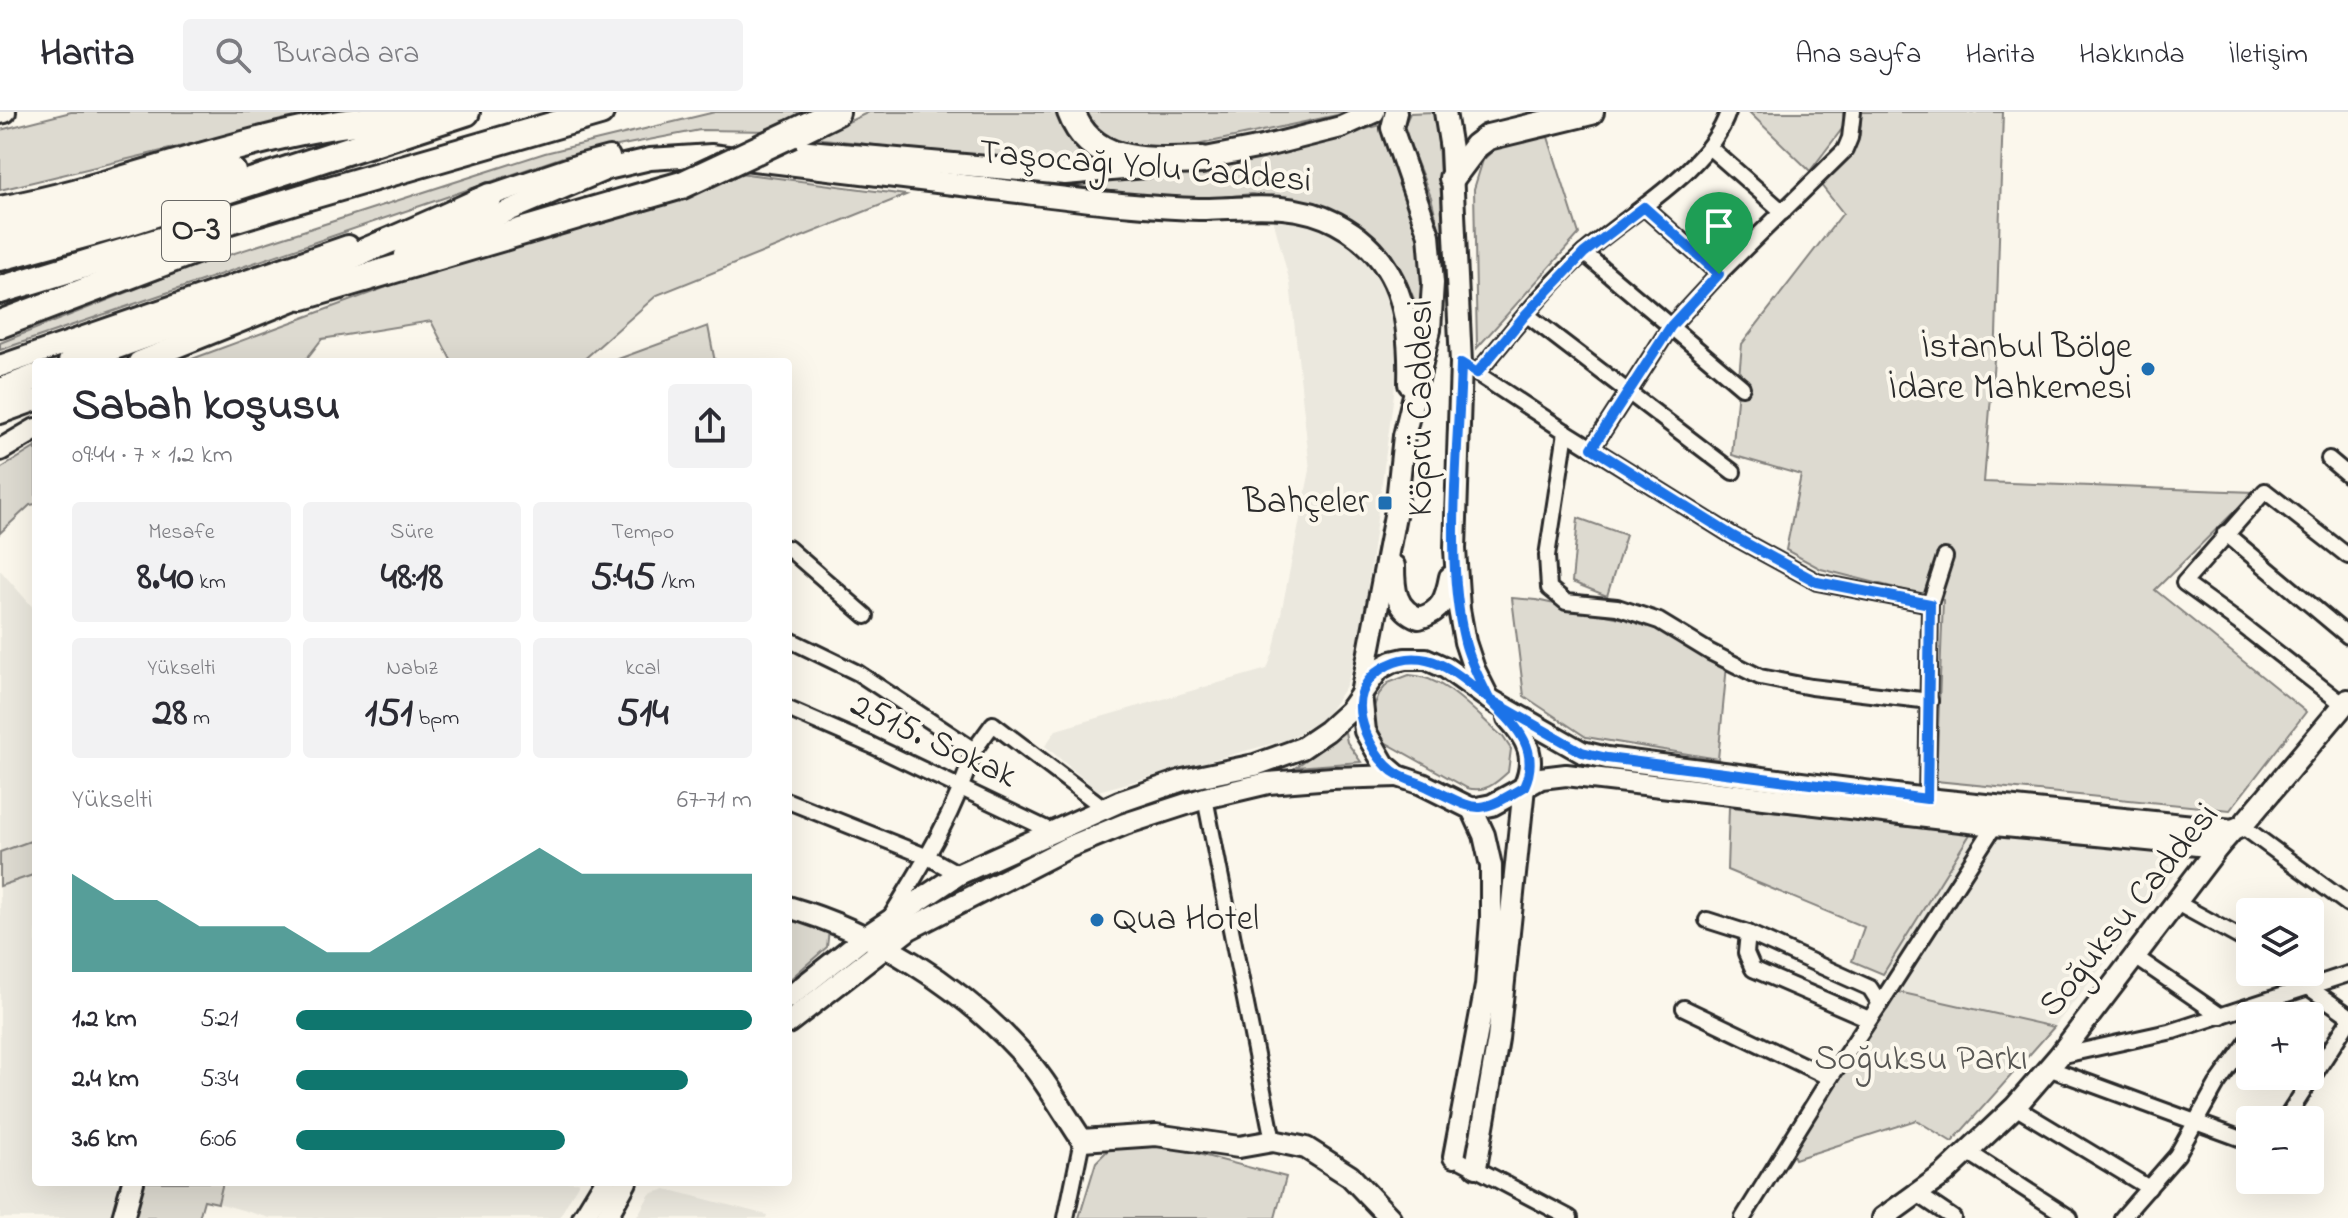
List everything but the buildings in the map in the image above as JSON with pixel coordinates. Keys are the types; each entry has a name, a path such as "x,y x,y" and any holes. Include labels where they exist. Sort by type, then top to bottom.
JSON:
{"highway":[{"name":"O-3","path":"0,290 600,112"},
{"path":"303,296 682,185 836,112"},
{"path":"1071,112 1090,142 1115,156 1149,161 1202,160"},
{"name":"O-3","path":"0,257 125,223 458,114"},
{"path":"0,210 311,129 384,118 458,114"},
{"path":"0,234 58,222 192,181 236,172 303,165"},
{"path":"0,324 170,258 273,223 393,173"}],"main road":[{"path":"0,366 579,165 655,146 703,143 747,146 1065,174 1202,160 1341,127 1374,112"},
{"name":"Köprü Caddesi","path":"1361,694 1396,510 1404,436 1430,330 1433,283 1429,235 1392,128 1396,112"},
{"name":"Köprü Caddesi","path":"1445,112 1469,368 1455,549 1459,609 1465,642 1489,699"},
{"path":"1452,178 1497,122 1591,112"},
{"name":"Taşocağı Yolu Caddesi","path":"149,358 607,169 650,159 711,155 1158,208 1279,207 1336,223 1363,241 1385,265 1400,293 1407,320 1410,362 1404,436"},
{"path":"83,358 357,255 490,196"},
{"path":"0,391 32,379"},
{"path":"0,413 32,401"},
{"path":"0,450 32,431"},
{"path":"1396,510 1394,588 1397,599 1410,614 1419,618 1426,616 1437,611 1443,603 1455,549"},
{"path":"792,995 865,937 959,874 1104,808 1183,780 1255,765 1302,748 1349,711 1379,669 1405,659 1426,659 1446,668 1489,699 1571,747 1607,758 1927,799 2238,828"},
{"path":"1361,694 1365,731 1384,764 1398,776"},
{"path":"1476,1167 1498,1039 1524,787 1530,764 1523,733 1489,699"},
{"name":"Soğuksu Caddesi","path":"1883,1218 1944,1174 2015,1107 2218,847 2238,828 2346,702"},
{"path":"792,1020 909,929 1069,847 1125,824 1205,798 1268,783 1398,776 1422,784 1472,809 1492,805 1541,778 1566,775 1995,825 2218,847"},
{"path":"1454,1157 1486,986 1491,920 1491,866 1484,835 1472,809"},
{"path":"792,908 829,919 952,988 1020,1051 1082,1140 1156,1135 1239,1147 1273,1141 1306,1148 1350,1176 1390,1218"},
{"path":"123,1218 132,1186"},
{"path":"583,1218 603,1186"},
{"path":"606,1218 624,1186"}],"street":[{"path":"1728,112 1718,137 1709,147 1644,207 1584,253 1469,368 1733,536 1817,582 1930,604"},
{"path":"1592,448 1671,326 1719,274 1845,150 1850,138 1853,112"},
{"path":"1709,147 1783,212"},
{"path":"1644,207 1719,274"},
{"path":"1584,253 1742,387"},
{"path":"1526,314 1733,472"},
{"path":"1566,432 1547,556 1549,588 1566,602 1617,607 1659,621 1760,677 1811,687 1930,701"},
{"path":"2329,459 2348,475"},
{"path":"2346,702 2184,583 2265,491 2348,556"},
{"path":"2225,533 2348,636"},
{"path":"792,551 866,616"},
{"path":"1927,799 1930,604 1945,557"},
{"path":"792,641 858,673 974,750"},
{"name":"2515. Sokak","path":"792,711 1051,831"},
{"path":"885,925 944,829 962,789 974,750 993,724 1104,808"},
{"path":"1205,798 1273,1141"},
{"path":"792,803 928,857 959,874"},
{"path":"1743,1218 1995,825"},
{"path":"2238,828 2348,904"},
{"path":"2175,902 2236,935"},
{"path":"1707,920 1748,933 1870,988 1880,1004"},
{"path":"1748,933 1746,953 1753,969 1869,1019"},
{"path":"2134,956 2221,1016"},
{"path":"2053,1062 2173,1031 2348,974"},
{"path":"2304,986 2348,1015"},
{"path":"2276,1002 2279,998"},
{"path":"1684,1008 1830,1078"},
{"path":"2294,1106 2348,1022"},
{"path":"2122,1218 2177,1155 2217,1084 2236,1058"},
{"path":"2053,1062 2236,1137"},
{"path":"2015,1107 2149,1188"},
{"path":"1066,1218 1082,1140"},
{"path":"1968,1152 2070,1218"},
{"path":"1454,1157 1570,1218"},
{"path":"1916,1193 1953,1218"}],"shaded area":[{"path":"1273,219 1301,221 1337,234 1372,267 1392,310 1398,364 1360,644 1346,686 1325,717 1289,739 1098,791 1045,746 1056,730 1267,669 1273,653 1310,470 1290,283"},
{"path":"0,570 32,606 32,840 0,852"},
{"path":"1972,831 2157,849 2172,859 2175,875 2054,1027 1894,991 1883,974"},
{"path":"32,875 32,1186 125,1186 116,1218 0,1218 0,886"},
{"path":"222,1186 577,1186 559,1218 270,1218 218,1203"},
{"path":"666,1189 767,1215 766,1218 636,1218 650,1194"}],"green space":[{"path":"71,112 323,112 0,190 0,130"},
{"path":"715,112 812,112 772,131 700,130 566,156 0,350 0,343 188,268 545,153"},
{"path":"869,112 1063,112 1096,159 990,157 814,138"},
{"path":"1088,112 1351,112 1187,147 1139,148 1105,137"},
{"path":"1433,112 1437,124 1444,250 1431,197 1403,128 1410,113"},
{"path":"1749,112 1843,112 1845,125 1810,171"},
{"path":"1861,112 2003,112 1996,335 1984,482 2254,492 2155,590 2306,712 2230,810 1936,781 1943,600 1821,569 1786,550 1801,475 1732,455 1742,344 1843,213 1821,185 1860,135"},
{"path":"1381,125 1419,226 1426,267 1422,317 1406,281 1363,227 1314,204 1252,194 1180,201 1067,185 1176,172 1282,151"},
{"path":"1548,137 1579,234 1477,348 1474,189 1483,160 1500,144"},
{"path":"739,173 906,195 657,295 586,358 450,358 431,321 322,339 307,358 195,358 392,285"},
{"path":"708,326 714,358 621,358"},
{"path":"32,449 32,505 0,533 0,469"},
{"path":"1578,518 1626,535 1607,596 1572,582"},
{"path":"1512,598 1536,600 1653,625 1727,665 1718,759 1586,737 1524,696"},
{"path":"1409,675 1423,677 1448,689 1503,737 1511,749 1508,772 1484,788 1467,788 1383,741 1374,726 1373,709 1388,683"},
{"path":"1345,732 1347,742 1361,762 1296,767"},
{"path":"1729,807 1972,831 1883,974 1852,961 1864,927 1727,870"},
{"path":"32,840 32,875 0,886 0,852"},
{"path":"792,919 829,930 827,947 792,978"},
{"name":"Soğuksu Parkı","path":"1894,991 2054,1027 1952,1142 1916,1120 1795,1159 1791,1150"},
{"path":"1141,1139 1286,1177 1275,1218 1079,1218 1096,1162 1112,1146"},
{"path":"141,1186 222,1186 218,1203 204,1200 199,1218 134,1218"}],"place":[{"name":"İstanbul Bölge İdare Mahkemesi","path":"2148,369"},
{"name":"Bahçeler","path":"1385,503"},
{"name":"Qua Hotel","path":"1097,920"}],"route":[{"path":"1719,274 1644,207 1584,253 1526,314 1477,373 1461,363 1455,549 1459,609 1465,642 1489,699 1446,668 1426,659 1405,659 1379,669 1361,694 1362,715 1373,748 1384,764 1398,776 1422,784 1472,809 1492,805 1524,787 1530,764 1523,733 1489,699 1582,752 1607,758 1927,799 1930,604 1817,582 1733,536 1592,448 1671,326 1719,274"}]}
